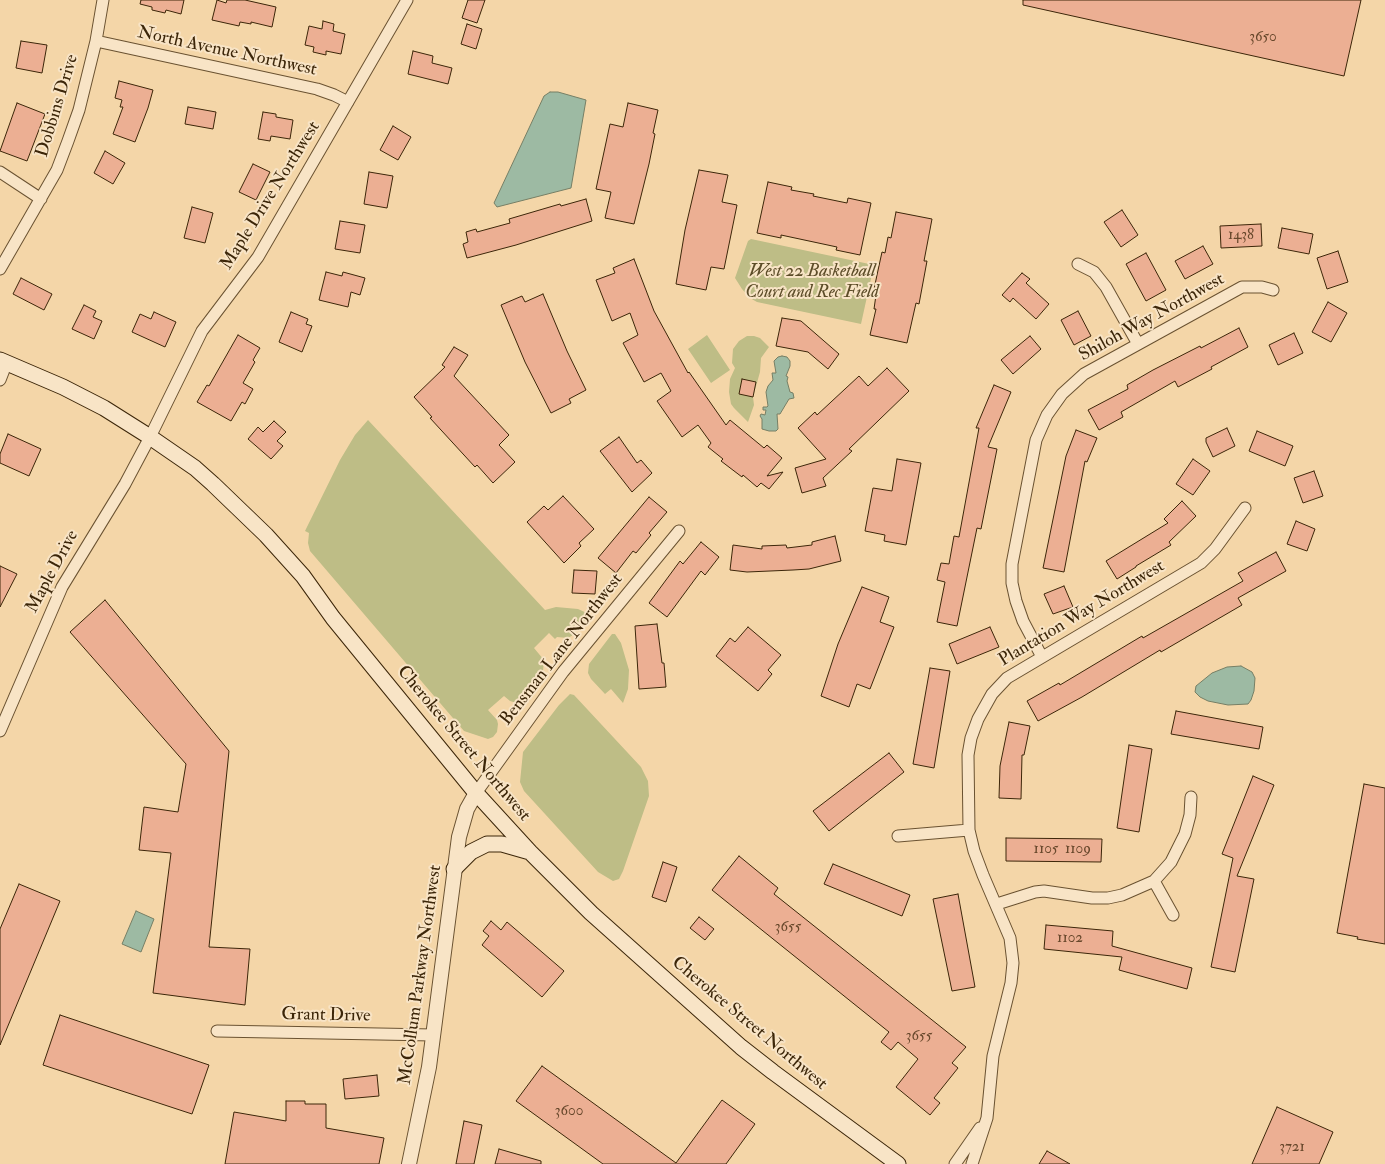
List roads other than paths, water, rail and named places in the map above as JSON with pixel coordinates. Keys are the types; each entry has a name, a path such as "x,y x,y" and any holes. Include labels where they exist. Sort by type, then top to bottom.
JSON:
{"main road":[{"name":"Cherokee Street Northwest","path":"3,361 104,408 195,468 213,484 304,576 332,618 476,793 530,852 591,913 741,1047 898,1164"},
{"path":"454,869 471,852 487,844 502,844 530,852"}],"street":[{"name":"Dobbins Drive","path":"0,269 57,170 79,110 96,41 103,0"},
{"name":"Maple Drive Northwest","path":"150,437 202,331 258,257 407,0"},
{"name":"North Avenue Northwest","path":"96,41 317,89 348,102"},
{"path":"0,172 41,199"},
{"path":"1078,264 1094,272 1106,287 1138,344"},
{"name":"Shiloh Way Northwest","path":"1042,657 1023,621 1016,601 1012,583 1012,564 1036,440 1047,416 1062,394 1084,374 1242,287 1262,287 1272,290"},
{"path":"0,380 3,361"},
{"name":"Maple Drive","path":"0,731 62,587 125,484 150,437"},
{"name":"Plantation Way Northwest","path":"972,1164 987,1118 993,1056 1011,983 1013,963 1010,938 980,867 969,830 968,755 971,738 978,719 992,694 1007,678 1201,563 1215,549 1244,508"},
{"name":"Bensman Lane Northwest","path":"476,793 563,672 679,531"},
{"name":"McCollum Parkway Northwest","path":"409,1164 423,1097 433,1035 454,869 462,824 467,809 476,793"},
{"path":"997,904 1044,891 1092,898 1108,898 1122,895 1154,881 1171,862 1185,834 1190,814 1191,796"},
{"path":"898,836 969,830"},
{"path":"1154,881 1173,915"},
{"name":"Grant Drive","path":"218,1031 433,1035"},
{"name":"Plantation Way Northwest","path":"955,1164 987,1118"}],"park label":[{"name":"West 22 Basketball Court and Rec Field","path":"812,282"}]}
